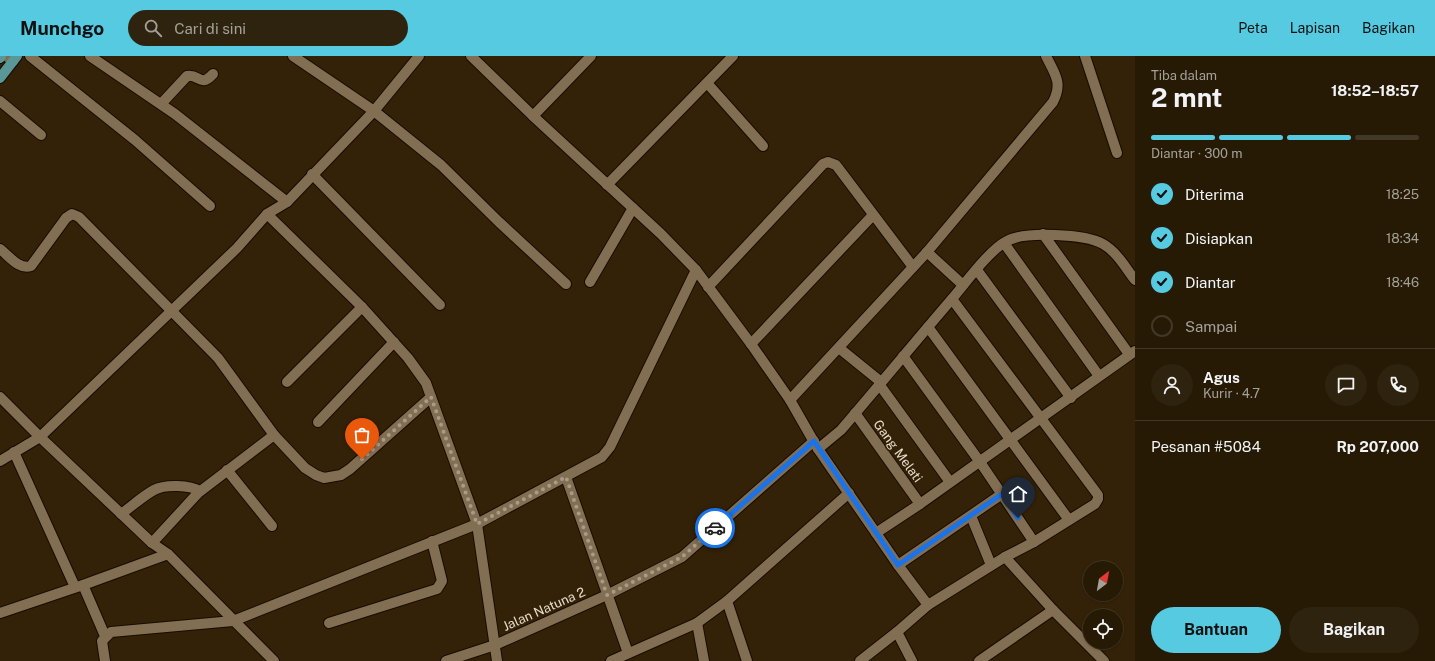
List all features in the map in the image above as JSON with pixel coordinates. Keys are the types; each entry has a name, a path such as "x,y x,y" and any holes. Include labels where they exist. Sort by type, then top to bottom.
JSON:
{"main road":[{"path":"0,78 12,58"}],"street":[{"path":"30,56 135,140 210,206"},
{"path":"90,56 161,104 287,202"},
{"path":"293,56 374,111 441,165 499,222 566,284"},
{"path":"0,461 40,437 237,248 267,214 287,202 312,174 374,111 419,56"},
{"path":"471,56 532,116 633,208 696,270 751,344 790,400 816,445 898,565 928,605"},
{"path":"532,116 591,56"},
{"path":"607,185 733,56"},
{"path":"790,400 927,252 1053,102 1059,88 1058,80 1046,56"},
{"path":"1085,56 1117,153"},
{"path":"161,104 187,76 193,76 206,81 213,74"},
{"path":"707,83 763,146"},
{"path":"0,101 41,135"},
{"path":"708,287 826,163 831,162 836,165 913,267"},
{"path":"312,174 440,304"},
{"path":"590,282 633,208"},
{"path":"0,249 19,265 24,267 31,266 66,218 74,214 218,358 274,435 310,472 324,478 335,477 350,469 431,397"},
{"path":"267,214 362,307 394,342 417,370 431,397 477,524 497,661"},
{"path":"751,344 873,215"},
{"path":"876,533 980,462 1132,353 1043,234"},
{"path":"1099,376 1004,242 1014,238 1043,234 1090,239 1100,242 1117,255 1135,280"},
{"name":"Jalan Natuna 2","path":"446,661 495,645 607,595 682,557 816,445 841,430 963,285 1004,242"},
{"path":"927,252 963,285"},
{"path":"104,661 102,641 105,636 111,632 233,621 477,524 602,457 610,447 696,270"},
{"path":"978,270 1071,398"},
{"path":"860,661 928,605 991,565 1034,542 1070,520 1095,504 1098,499 1098,495 952,299"},
{"path":"287,382 362,307"},
{"path":"928,327 1070,520"},
{"path":"318,422 394,342"},
{"path":"839,348 880,383 950,482"},
{"path":"903,356 980,462 1034,542"},
{"path":"0,397 152,543 168,554 274,661"},
{"name":"Gang Melati","path":"855,413 920,504"},
{"path":"152,543 200,491 274,435"},
{"path":"14,452 105,636"},
{"path":"227,470 272,526"},
{"path":"566,477 628,653"},
{"path":"121,514 155,489 162,487 191,486 200,491"},
{"path":"611,661 697,623 727,601 849,493"},
{"path":"898,565 1002,494"},
{"path":"971,516 991,565"},
{"path":"329,623 437,589 442,582 432,541"},
{"path":"0,613 168,554"},
{"path":"1005,557 1053,610 1104,661"},
{"path":"727,601 747,661"},
{"path":"979,661 1053,610"},
{"path":"697,623 704,661"},
{"path":"897,632 912,661"}],"way so far":[{"path":"362,459 431,397 477,524 566,477 607,595 682,557 715,528"}],"route":[{"path":"715,528 814,441 898,565 1002,494 1018,518"}]}
